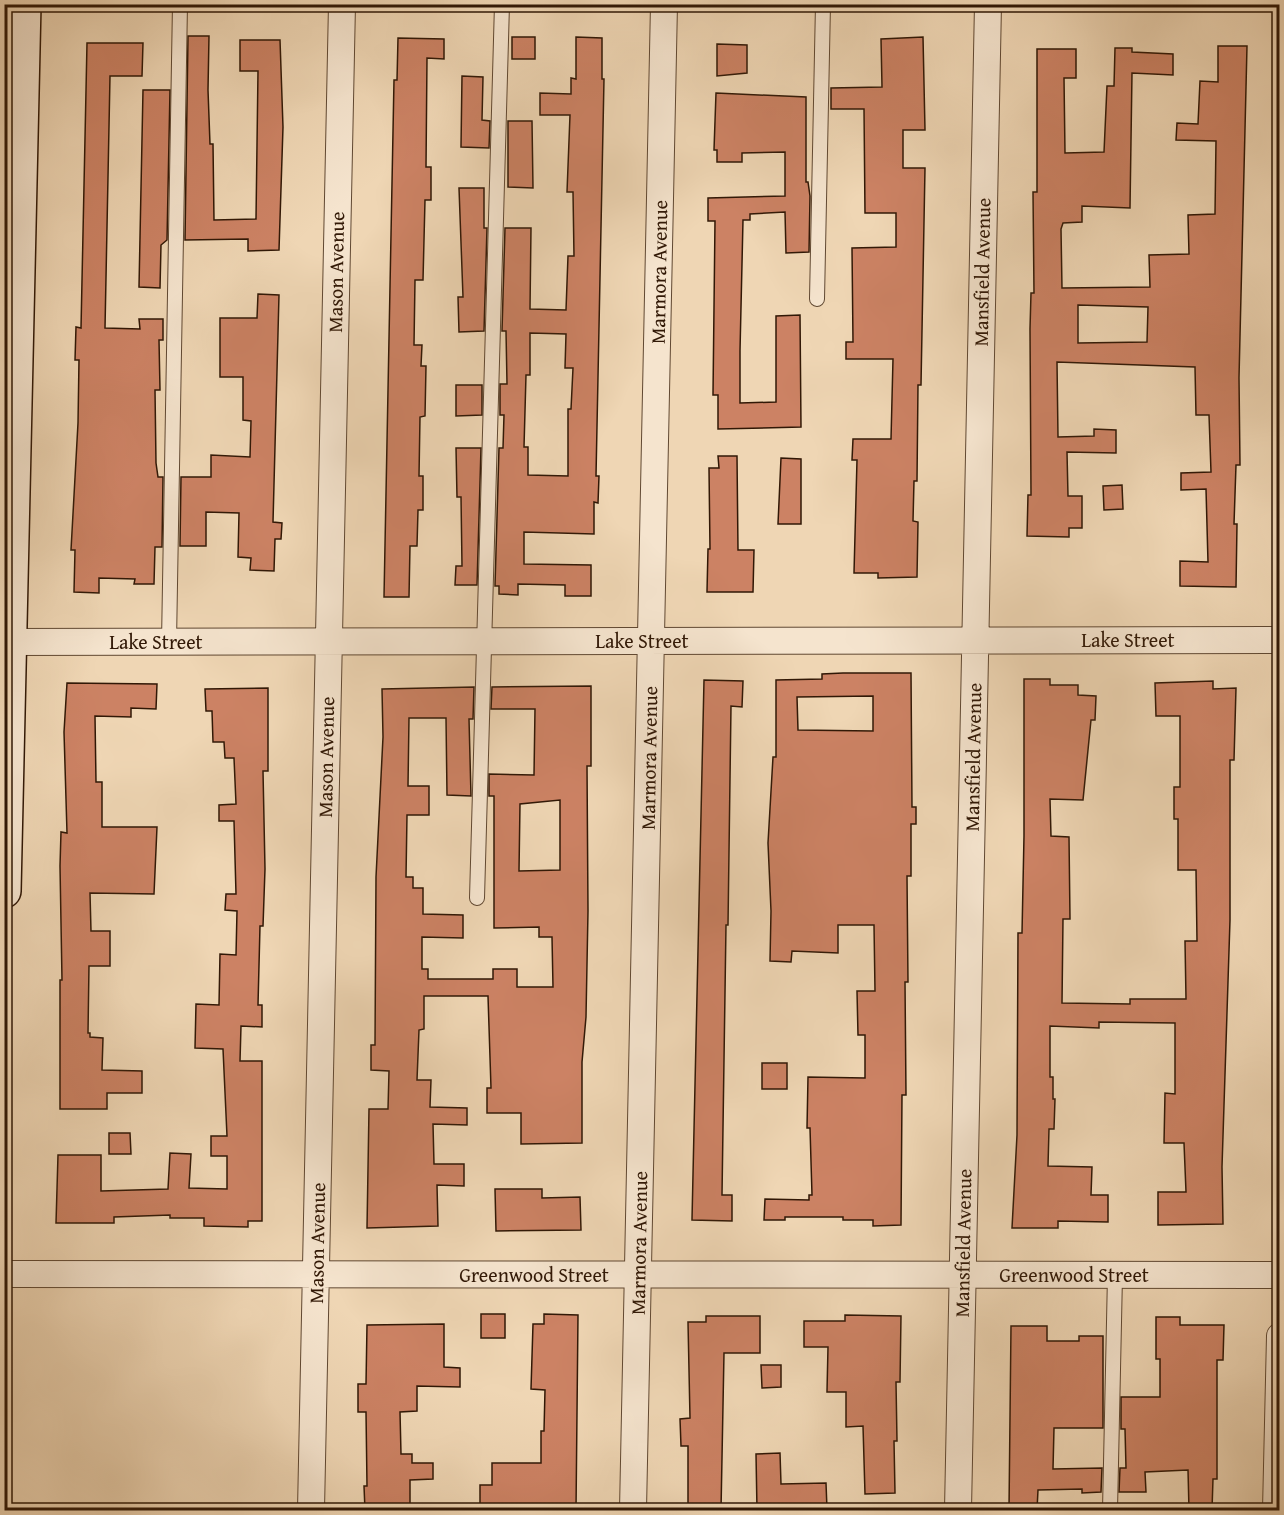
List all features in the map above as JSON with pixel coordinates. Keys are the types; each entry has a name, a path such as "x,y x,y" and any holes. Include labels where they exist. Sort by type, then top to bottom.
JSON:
{"street":[{"path":"4,891 7,642 24,4"},
{"name":"Mason Avenue","path":"311,1510 342,4"},
{"name":"Marmora Avenue","path":"633,1510 664,4"},
{"name":"Mansfield Avenue","path":"958,1510 988,4"},
{"name":"Lake Street","path":"7,642 1280,640"},
{"name":"Greenwood Street","path":"4,1274 1280,1275"},
{"path":"1276,1510 1280,1336"}],"lane":[{"path":"169,642 180,4"},
{"path":"477,898 502,4"},
{"path":"817,299 823,4"},
{"path":"1110,1510 1115,1275"}],"building":[{"path":"188,36 209,36 208,90 210,144 213,144 214,220 256,219 258,71 240,71 240,40 280,40 283,127 279,250 248,251 248,239 185,240"},
{"path":"512,37 535,37 535,59 512,59"},
{"path":"576,37 602,38 602,79 604,79 596,476 599,476 598,503 594,502 594,534 524,532 524,564 591,565 591,596 565,596 565,585 518,584 518,595 499,594 499,586 495,586 499,448 503,448 504,415 500,415 500,384 507,384 506,331 502,331 505,228 531,228 530,309 566,310 568,256 574,256 573,192 567,192 570,115 540,115 540,93 571,94 571,78 576,79","holes":["530,333 566,334 565,368 573,368 571,409 568,409 568,476 528,475 528,447 524,447 526,375 530,375"]},
{"path":"923,37 925,130 903,130 903,168 925,168 921,385 918,385 917,481 914,481 913,521 918,522 917,577 878,578 878,573 854,573 857,460 852,460 853,439 891,439 893,359 846,359 846,342 853,342 852,248 896,247 896,213 865,213 864,109 831,109 831,88 882,87 881,39"},
{"path":"398,38 444,39 444,59 427,58 426,167 431,167 431,200 425,200 423,280 415,280 414,345 422,345 421,366 426,366 425,416 420,417 419,476 423,476 423,510 418,510 417,546 410,546 409,597 384,597 394,80 397,80"},
{"path":"87,43 143,43 142,76 110,76 105,328 140,329 139,319 163,319 163,340 159,340 160,390 155,390 156,463 158,477 163,477 162,547 155,547 154,584 134,584 135,579 99,578 99,593 74,592 75,550 71,550 78,423 79,360 75,360 76,327 81,328"},
{"path":"717,44 747,45 747,73 717,76"},
{"path":"1218,46 1247,46 1239,378 1240,465 1236,465 1234,524 1237,524 1236,587 1180,586 1180,561 1208,562 1206,489 1181,490 1181,473 1211,472 1209,415 1196,415 1195,367 1057,362 1058,437 1094,436 1094,429 1116,430 1116,453 1067,452 1068,496 1082,496 1082,528 1069,528 1069,537 1027,536 1028,495 1031,495 1030,329 1031,293 1034,293 1033,192 1037,192 1037,49 1076,49 1076,78 1064,78 1065,153 1104,152 1107,86 1114,86 1115,48 1132,48 1132,52 1173,54 1173,75 1132,73 1130,208 1082,206 1082,222 1063,223 1061,229 1062,288 1150,287 1149,255 1189,254 1188,215 1215,214 1216,141 1176,140 1177,123 1198,124 1200,81 1218,82","holes":["1078,305 1148,307 1147,342 1078,343"]},
{"path":"462,76 483,77 482,120 490,121 489,148 461,147"},
{"path":"143,90 170,90 167,240 161,245 160,288 139,287"},
{"path":"716,93 806,97 806,182 808,182 810,196 809,252 786,253 785,212 750,214 750,220 743,220 740,351 740,403 776,402 776,316 800,315 801,427 718,429 718,395 713,395 715,221 708,221 708,198 785,196 785,152 742,153 742,162 717,162 717,150 714,150"},
{"path":"508,121 532,121 533,188 508,187"},
{"path":"459,188 484,188 484,228 487,228 484,331 459,332 458,297 463,297"},
{"path":"258,294 279,295 273,522 282,523 281,539 275,539 274,571 250,570 251,558 238,557 239,513 206,512 206,546 180,546 181,477 211,477 211,455 250,457 251,421 243,420 243,377 220,377 220,318 257,318"},
{"path":"456,385 482,385 482,415 456,416"},
{"path":"456,448 481,448 477,585 455,585 456,566 462,566 461,497 457,497"},
{"path":"718,456 737,456 738,550 754,550 753,592 707,592 708,549 710,549 709,468 719,468"},
{"path":"781,458 801,459 801,524 778,524"},
{"path":"1122,485 1123,509 1104,510 1103,486"},
{"path":"911,673 912,807 916,807 916,824 911,824 911,876 907,876 908,982 905,982 906,1095 902,1095 901,1225 873,1226 873,1220 843,1220 843,1217 785,1217 785,1220 764,1220 765,1199 809,1200 809,1195 812,1195 810,1128 807,1128 808,1077 865,1078 865,1035 858,1035 857,991 875,991 874,925 838,925 838,953 792,951 791,962 770,961 771,911 768,843 773,757 776,757 776,680 822,679 822,674","holes":["873,696 873,731 798,730 797,697"]},
{"path":"1024,679 1050,679 1050,685 1078,685 1078,695 1096,696 1095,720 1091,720 1083,800 1050,799 1051,836 1069,837 1070,919 1063,919 1062,1003 1130,1004 1130,999 1186,999 1185,941 1197,941 1196,870 1178,870 1178,819 1174,819 1174,787 1180,787 1180,716 1156,716 1155,683 1213,681 1213,689 1236,688 1234,760 1230,760 1230,920 1222,1167 1223,1224 1158,1225 1158,1192 1186,1192 1184,1143 1164,1143 1165,1093 1175,1094 1175,1023 1099,1022 1099,1028 1050,1026 1050,1077 1053,1077 1053,1099 1055,1099 1054,1129 1049,1129 1048,1166 1092,1167 1091,1195 1108,1195 1108,1222 1058,1221 1058,1228 1012,1228 1017,1135 1018,933 1022,933"},
{"path":"704,680 743,681 742,707 731,706 728,925 726,925 722,1195 732,1195 732,1221 692,1220"},
{"path":"67,683 157,684 156,709 131,708 131,717 95,716 96,782 102,782 102,827 157,827 154,894 90,893 91,931 110,931 110,966 89,966 88,1033 90,1037 103,1038 102,1070 142,1071 142,1093 107,1093 107,1109 60,1109 60,980 62,980 60,866 61,832 67,833 64,732"},
{"path":"591,686 591,766 587,766 588,911 586,1017 582,1062 582,1143 521,1144 521,1113 487,1113 487,1088 491,1088 488,996 424,996 424,1029 419,1030 417,1080 431,1080 430,1107 467,1108 467,1125 433,1124 434,1164 464,1164 464,1186 437,1185 438,1226 367,1228 369,1109 388,1109 389,1071 371,1070 371,1045 375,1045 376,877 383,737 382,689 474,687 473,719 469,719 471,796 447,795 446,718 409,718 408,786 429,786 429,815 407,815 406,877 413,877 413,888 423,888 423,914 463,915 463,938 422,937 422,969 428,969 428,979 493,979 493,969 517,969 517,987 553,987 552,937 539,937 539,927 494,928 494,796 489,796 489,774 534,775 535,709 491,709 492,687","holes":["560,800 560,870 519,871 520,804"]},
{"path":"268,688 268,771 263,771 265,869 263,926 260,926 258,1005 262,1005 262,1027 241,1026 240,1061 262,1061 262,1221 248,1221 248,1227 204,1226 204,1218 170,1218 170,1215 114,1217 114,1223 56,1223 58,1155 101,1155 101,1191 168,1189 170,1153 191,1154 189,1188 227,1189 227,1156 211,1156 211,1136 227,1136 223,1049 195,1048 196,1004 219,1005 220,954 236,955 237,911 225,910 226,894 236,894 234,821 219,821 219,805 236,804 234,758 225,758 224,742 213,742 212,711 206,711 205,689"},
{"path":"762,1063 787,1063 787,1089 762,1089"},
{"path":"109,1133 130,1133 131,1154 109,1154"},
{"path":"495,1189 542,1189 542,1198 580,1197 581,1230 496,1231"},
{"path":"481,1314 505,1314 505,1338 481,1338"},
{"path":"544,1314 578,1315 576,1510 480,1510 480,1485 492,1485 492,1463 541,1463 545,1390 531,1389 533,1324 544,1324"},
{"path":"845,1315 901,1316 900,1382 896,1382 897,1441 894,1441 895,1493 865,1494 863,1426 846,1427 846,1392 827,1392 828,1347 804,1347 804,1321 845,1321"},
{"path":"706,1316 760,1316 760,1353 724,1353 721,1510 688,1510 688,1446 681,1446 680,1419 690,1418 688,1322 706,1322"},
{"path":"1156,1317 1180,1317 1180,1325 1224,1325 1223,1360 1217,1360 1217,1479 1213,1479 1212,1510 1189,1510 1188,1470 1145,1472 1146,1492 1119,1492 1120,1468 1126,1468 1125,1429 1121,1429 1121,1397 1160,1397 1160,1359 1156,1359"},
{"path":"444,1324 444,1367 460,1368 460,1387 417,1386 417,1411 400,1412 401,1454 412,1454 412,1463 433,1463 433,1479 410,1480 410,1510 365,1510 366,1412 358,1412 358,1384 366,1384 367,1325"},
{"path":"1011,1326 1047,1326 1047,1341 1079,1341 1079,1336 1103,1336 1103,1428 1054,1428 1053,1469 1102,1468 1101,1492 1082,1493 1082,1489 1038,1490 1037,1510 1009,1510"},
{"path":"761,1365 781,1365 781,1387 762,1388"},
{"path":"780,1453 781,1484 826,1483 827,1509 757,1510 756,1454"}]}
